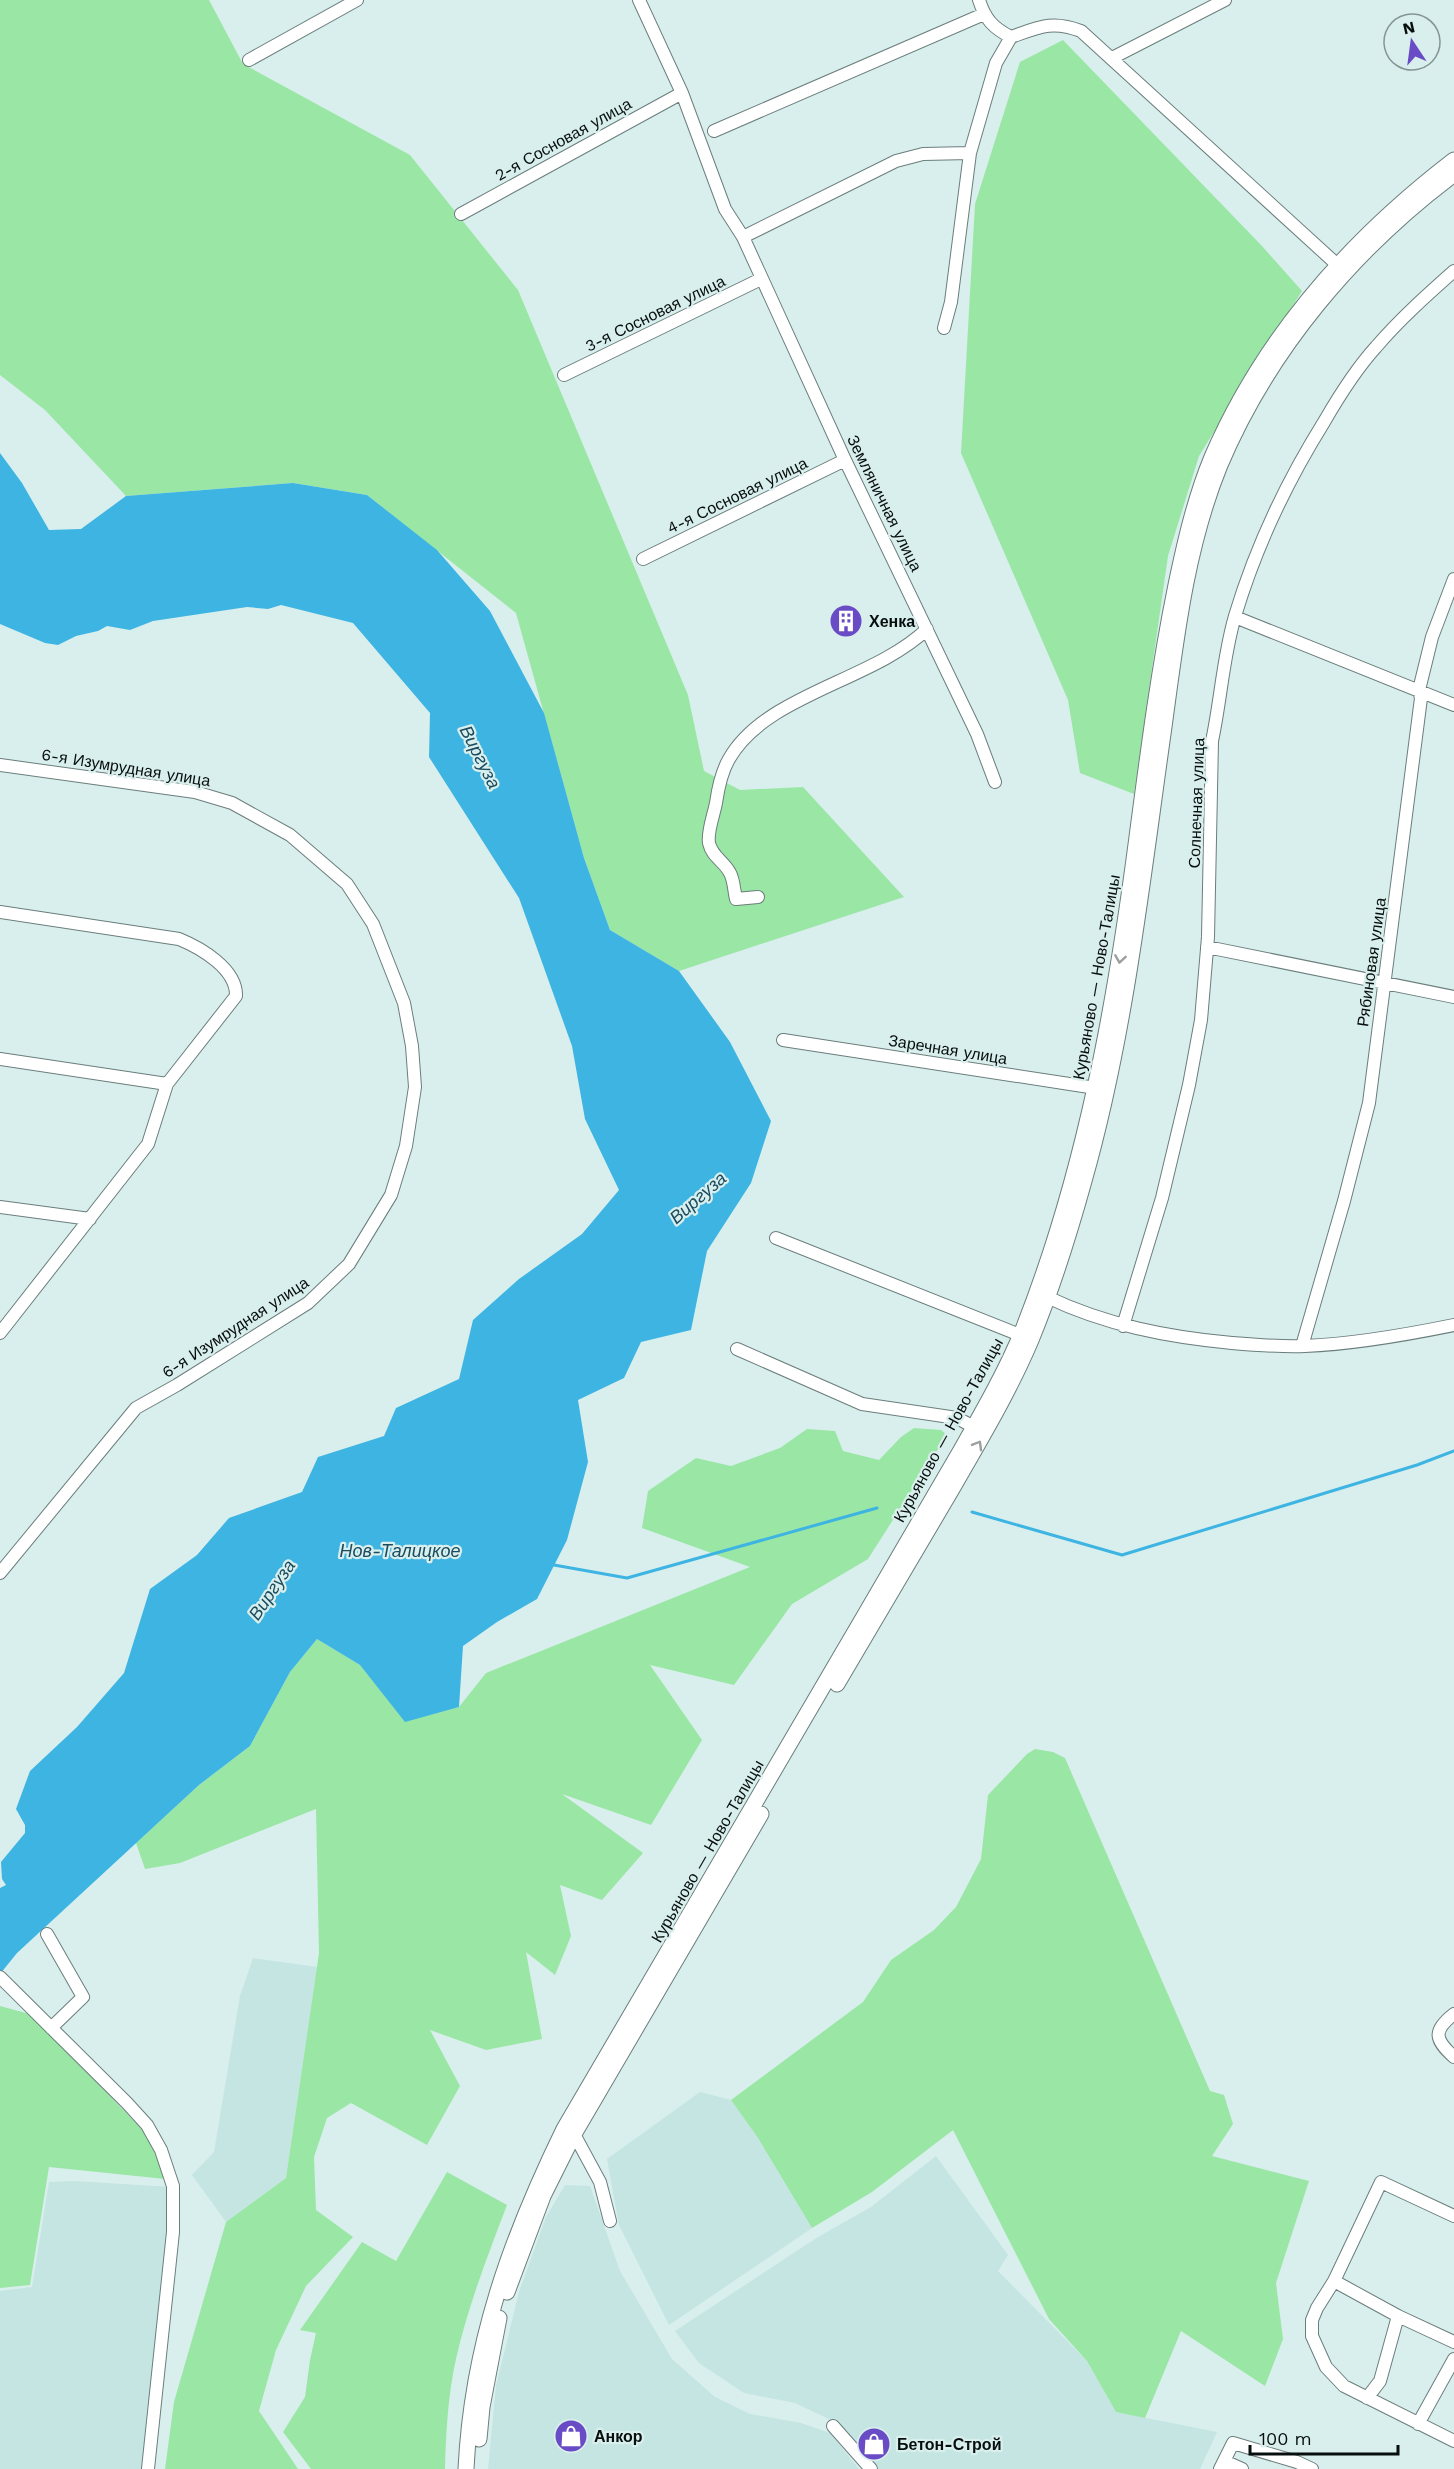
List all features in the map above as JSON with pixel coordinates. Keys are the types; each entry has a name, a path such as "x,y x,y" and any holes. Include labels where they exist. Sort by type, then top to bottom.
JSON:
{"main road":[{"name":"Курьяново — Ново-Талицы","path":"477,2469 482,2406 502,2308 543,2196 574,2134 986,1431 1027,1349 1047,1297 1082,1188 1102,1089 1133,957 1178,631 1197,536 1219,467 1259,387 1341,268 1398,205 1454,160"},
{"name":"Курьяново — Ново-Талицы","path":"1341,268 1454,174"},
{"name":"Курьяново — Ново-Талицы","path":"466,2469 472,2404 486,2328 511,2247 533,2193 564,2129 999,1382 1020,1335 1054,1243 1102,1089"}],"street":[{"path":"249,60 357,0"},
{"name":"Земляничная улица","path":"639,0 682,93 725,210 744,237 761,279 845,460 981,743 995,782"},
{"path":"979,0 989,22 999,31 1011,37"},
{"path":"1112,58 1225,0"},
{"path":"714,131 984,14"},
{"path":"944,328 951,302 970,153 996,63 1011,37 1046,25 1069,27 1081,31 1341,268"},
{"name":"2-я Сосновая улица","path":"461,214 682,93"},
{"path":"744,237 896,161 924,154 970,153"},
{"name":"Солнечная улица","path":"1122,1326 1161,1198 1189,1085 1201,1020 1207,947 1212,818 1212,741 1219,710 1224,659 1235,617 1264,533 1295,468 1338,399 1374,348 1418,302 1454,271"},
{"name":"3-я Сосновая улица","path":"564,375 761,279"},
{"name":"4-я Сосновая улица","path":"643,559 845,460"},
{"name":"Рябиновая улица","path":"1302,1346 1344,1202 1369,1103 1419,709 1419,690 1432,637 1454,579"},
{"path":"1235,617 1454,705"},
{"path":"758,897 736,899 730,873 715,857 709,842 717,794 729,759 750,734 766,720 900,651 927,630"},
{"name":"6-я Изумрудная улица","path":"0,765 195,792 232,803 290,835 347,884 373,924 404,1003 412,1046 415,1087 406,1146 391,1195 349,1264 308,1303 136,1408 0,1573"},
{"path":"0,912 179,939 201,948 234,978 236,996 167,1084 148,1144 0,1333"},
{"path":"1207,947 1454,997"},
{"name":"Заречная улица","path":"783,1040 1102,1089"},
{"path":"0,1059 167,1084"},
{"path":"0,1207 90,1219"},
{"path":"776,1238 1020,1335"},
{"path":"1047,1297 1080,1313 1122,1326 1206,1340 1302,1346 1345,1343 1454,1325"},
{"path":"737,1349 862,1404 957,1418 974,1427"},
{"path":"47,1934 83,1997 51,2028"},
{"path":"3,1979 147,2125 161,2150 173,2186 173,2232 148,2469"},
{"path":"1454,2014 1442,2023 1438,2034 1440,2045 1454,2057"},
{"path":"574,2134 600,2182 610,2221"},
{"path":"1454,2216 1381,2182 1334,2281 1312,2320 1312,2336 1326,2367 1344,2386 1454,2441"},
{"path":"1334,2281 1398,2316 1454,2342"},
{"path":"1366,2398 1380,2381 1398,2316"},
{"path":"1418,2424 1454,2359"},
{"path":"833,2426 872,2469"},
{"path":"1242,2469 1222,2465 1233,2443 1297,2462 1312,2469"}],"shaded area":[{"path":"253,1958 317,1967 286,2178 226,2222 192,2175 214,2152 240,1996"},
{"path":"700,2092 731,2100 758,2138 812,2228 669,2325 619,2225 607,2159"},
{"path":"936,2156 1008,2255 998,2271 1087,2361 1116,2412 1217,2432 1200,2469 878,2469 835,2422 795,2403 744,2393 699,2363 675,2331 818,2237 871,2207"},
{"path":"73,2181 172,2187 142,2469 0,2469 0,2291 32,2287 49,2182"},
{"path":"565,2185 590,2186 620,2271 672,2359 715,2397 750,2414 801,2423 830,2433 859,2469 488,2469 496,2386 519,2292 546,2217"}],"green space":[{"path":"0,0 209,0 243,64 410,155 518,290 688,695 704,771 740,790 803,787 904,897 679,971 610,930 584,858 516,613 367,495 293,483 126,496 45,410 0,375"},
{"path":"1063,40 1262,246 1302,291 1199,456 1168,556 1134,794 1080,773 1068,700 961,453 975,204 1020,62"},
{"path":"914,1428 941,1430 947,1435 868,1559 792,1604 734,1685 650,1665 702,1740 651,1825 562,1794 643,1853 602,1900 560,1885 571,1936 555,1975 526,1952 542,2039 486,2050 430,2030 460,2086 427,2145 351,2103 327,2118 314,2157 316,2210 353,2237 306,2286 276,2350 259,2411 298,2469 165,2469 174,2402 226,2222 286,2178 319,1953 316,1809 180,1863 145,1869 136,1843 199,1785 250,1746 290,1672 317,1639 360,1665 405,1721 459,1707 486,1673 750,1567 642,1528 648,1491 696,1458 731,1466 780,1448 807,1429 835,1431 843,1451 879,1460 901,1437"},
{"path":"1035,1749 1053,1752 1065,1758 1210,2091 1224,2095 1233,2124 1212,2156 1309,2181 1276,2283 1283,2339 1265,2386 1181,2331 1145,2418 1116,2412 1087,2361 1049,2319 953,2130 872,2192 812,2228 758,2138 731,2100 863,2002 891,1960 934,1930 956,1907 981,1859 988,1795 1027,1754"},
{"path":"0,2006 33,2015 148,2136 165,2179 49,2167 30,2285 0,2288"},
{"path":"447,2172 507,2205 472,2300 456,2359 448,2414 445,2469 311,2469 283,2432 305,2397 316,2333 300,2330 362,2242 396,2261"}],"water":[{"name":"Нов-Талицкое","path":"0,453 22,483 49,530 81,529 126,496 293,483 367,495 437,550 490,611 544,713 584,858 610,930 679,971 730,1042 771,1121 751,1183 707,1251 691,1330 641,1342 624,1378 578,1400 588,1462 567,1540 537,1599 497,1622 463,1646 459,1707 405,1722 360,1665 317,1639 290,1672 250,1746 199,1785 17,1953 0,1974 0,1888 6,1885 2,1879 1,1862 25,1833 25,1825 16,1809 30,1771 77,1727 124,1673 150,1589 197,1555 229,1518 302,1492 318,1457 384,1436 396,1408 459,1379 473,1320 519,1279 582,1234 619,1190 585,1119 572,1046 519,898 429,757 430,713 353,623 281,605 268,609 247,607 153,621 130,630 107,626 98,631 76,636 58,645 45,643 0,624"}],"waterway":[{"path":"972,1512 1122,1555 1417,1465 1454,1451"},
{"path":"553,1561 554,1565 627,1578 877,1508"}],"place":[{"name":"Хенка","path":"846,621"},
{"name":"Анкор","path":"571,2436"},
{"name":"Бетон-Строй","path":"874,2444"}],"water label":[{"name":"Виргуза","path":"480,757"},
{"name":"Виргуза","path":"698,1198"},
{"name":"Виргуза","path":"272,1590"}]}
